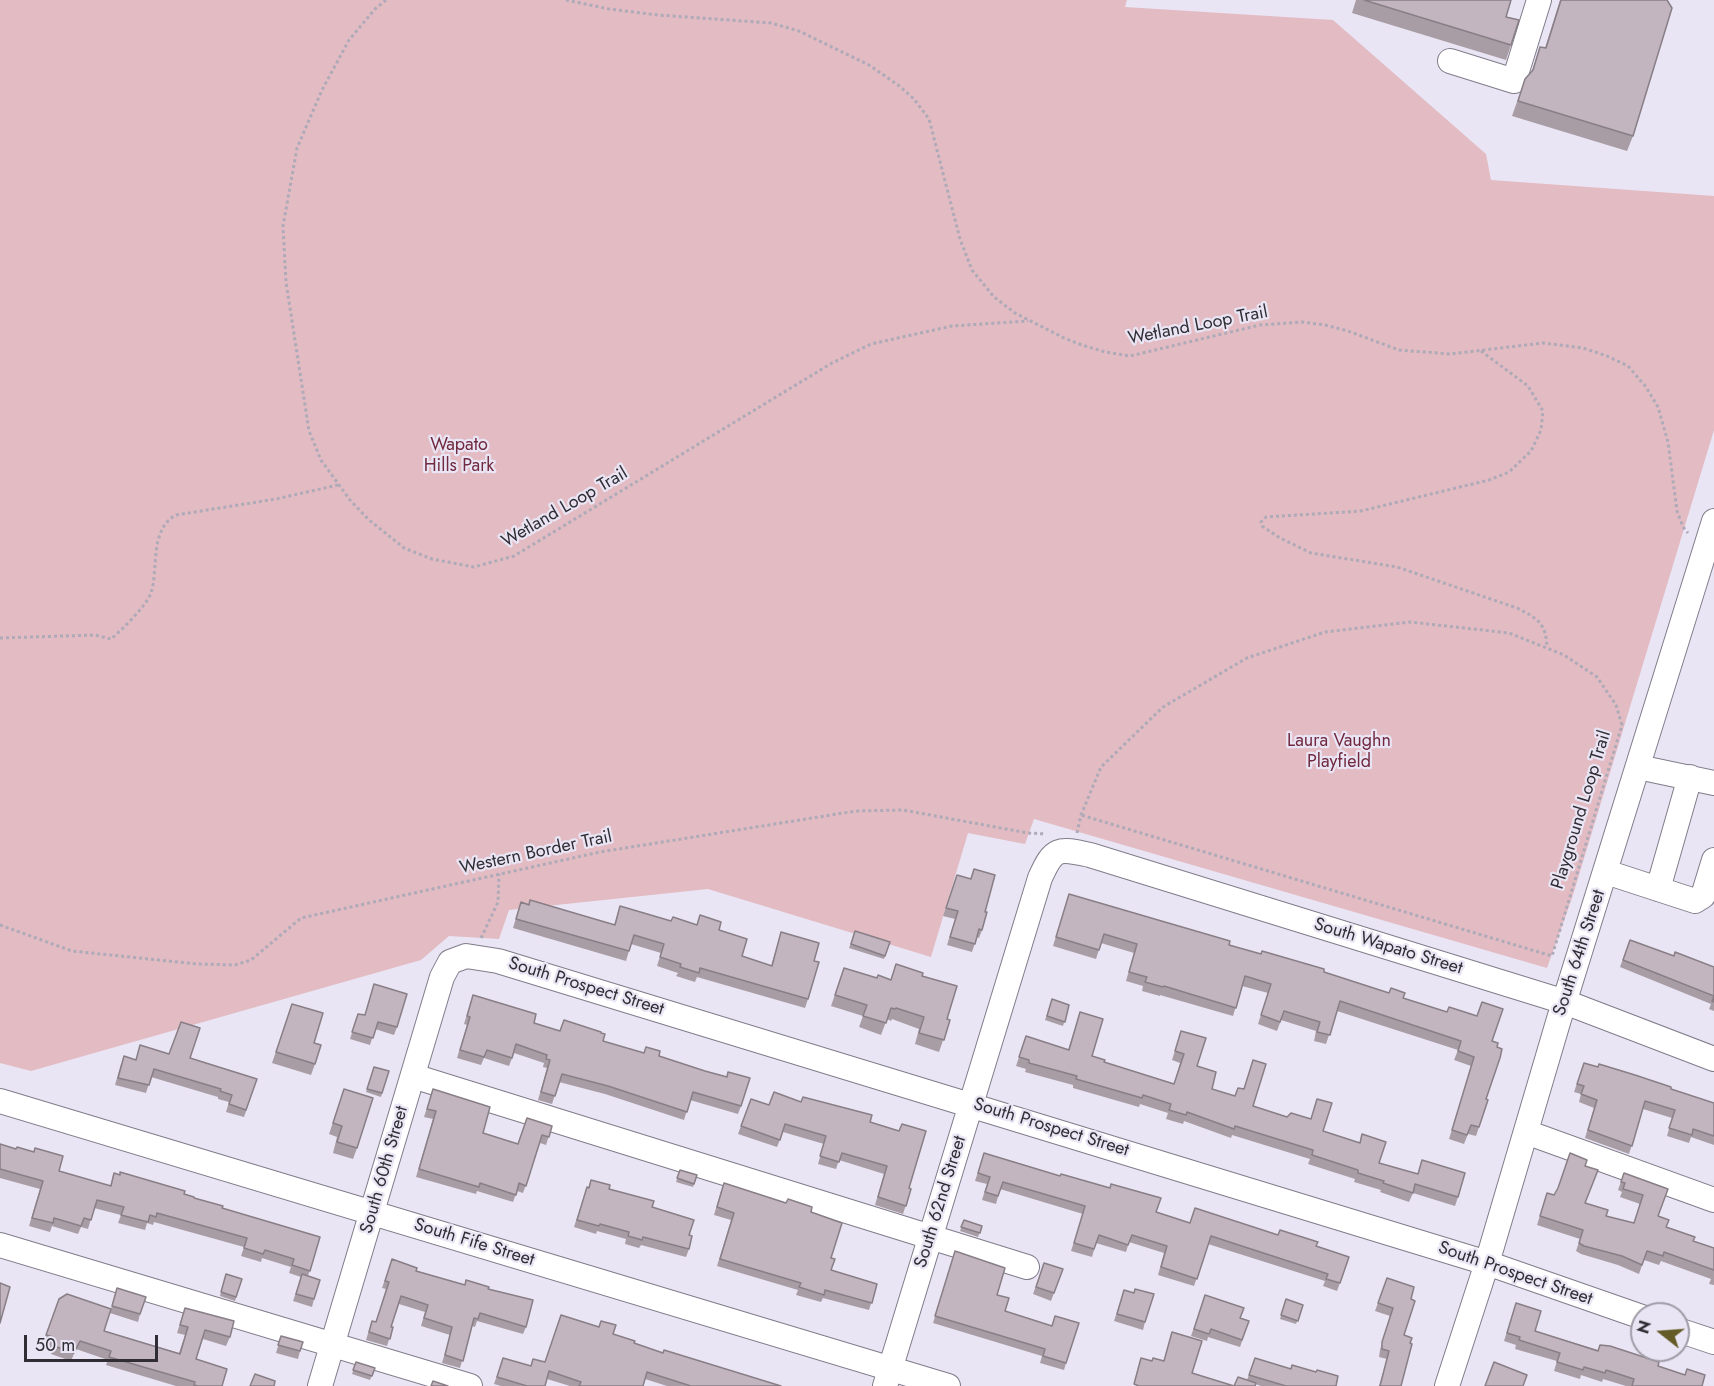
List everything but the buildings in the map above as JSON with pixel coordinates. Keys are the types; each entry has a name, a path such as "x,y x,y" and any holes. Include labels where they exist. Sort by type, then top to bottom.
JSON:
{"street":[{"path":"1450,62 1514,81 1539,0"},
{"name":"South 64th Street","path":"1447,1386 1487,1263 1564,1002 1714,521"},
{"path":"1638,767 1714,783"},
{"path":"1658,889 1690,777"},
{"name":"South Wapato Street","path":"1056,842 1067,851 1090,855 1564,1002 1714,1059"},
{"name":"South 62nd Street","path":"887,1377 1040,878 1056,842"},
{"path":"1606,872 1695,901 1703,896 1714,860"},
{"name":"South Prospect Street","path":"464,957 498,960 971,1104 1487,1263 1630,1313"},
{"name":"South 60th Street","path":"320,1386 445,969 450,962 464,957"},
{"path":"413,1076 1026,1267"},
{"name":"South Fife Street","path":"0,1101 373,1213 887,1377 948,1386"},
{"path":"1526,1132 1714,1200"},
{"path":"0,1245 470,1386"},
{"path":"1690,1334 1714,1342"}],"path":[{"name":"Wetland Loop Trail","path":"386,0 375,9 350,40 322,90 297,148 283,226 286,282 309,431 321,460 339,484 369,520 404,548 432,560 474,567 514,556 832,363 871,344 952,326 1030,321"},
{"name":"Wetland Loop Trail","path":"566,0 609,9 658,15 771,23 799,31 869,65 914,99 929,119 960,239 972,270 994,297 1015,314 1082,345 1130,356 1260,325 1302,322 1348,331 1399,350 1450,354 1543,343 1583,348 1628,366 1646,387 1658,407 1668,442 1677,511 1683,527 1704,553"},
{"path":"1481,351 1528,386 1543,411 1541,430 1531,452 1509,472 1489,480 1360,510 1266,517 1261,522 1262,526 1280,538 1311,553 1397,567 1517,608 1531,615 1541,624 1546,633 1547,648"},
{"path":"0,638 95,635 111,639 124,629 150,594 160,531 166,520 176,515 276,500 339,484"},
{"name":"Playground Loop Trail","path":"1410,622 1509,633 1564,655 1597,677 1616,705 1622,725 1552,956 1081,815 1101,767 1163,706 1247,658 1325,632 1410,622"},
{"name":"Western Border Trail","path":"0,925 72,951 114,957 236,965 251,960 301,918 600,852 856,811 903,810 1028,833 1056,842"},
{"path":"1076,836 1081,815"},
{"path":"464,957 488,926 498,902 499,874"}],"green space":[{"name":"Wapato Hills Park","path":"0,0 1127,0 1125,7 1333,20 1486,154 1491,180 1714,196 1714,430 1572,898 1547,968 1034,819 1025,844 968,833 931,957 708,889 509,910 499,939 449,936 421,960 31,1071 0,1063"}],"park label":[{"name":"Laura Vaughn Playfield","path":"1339,752"}]}
